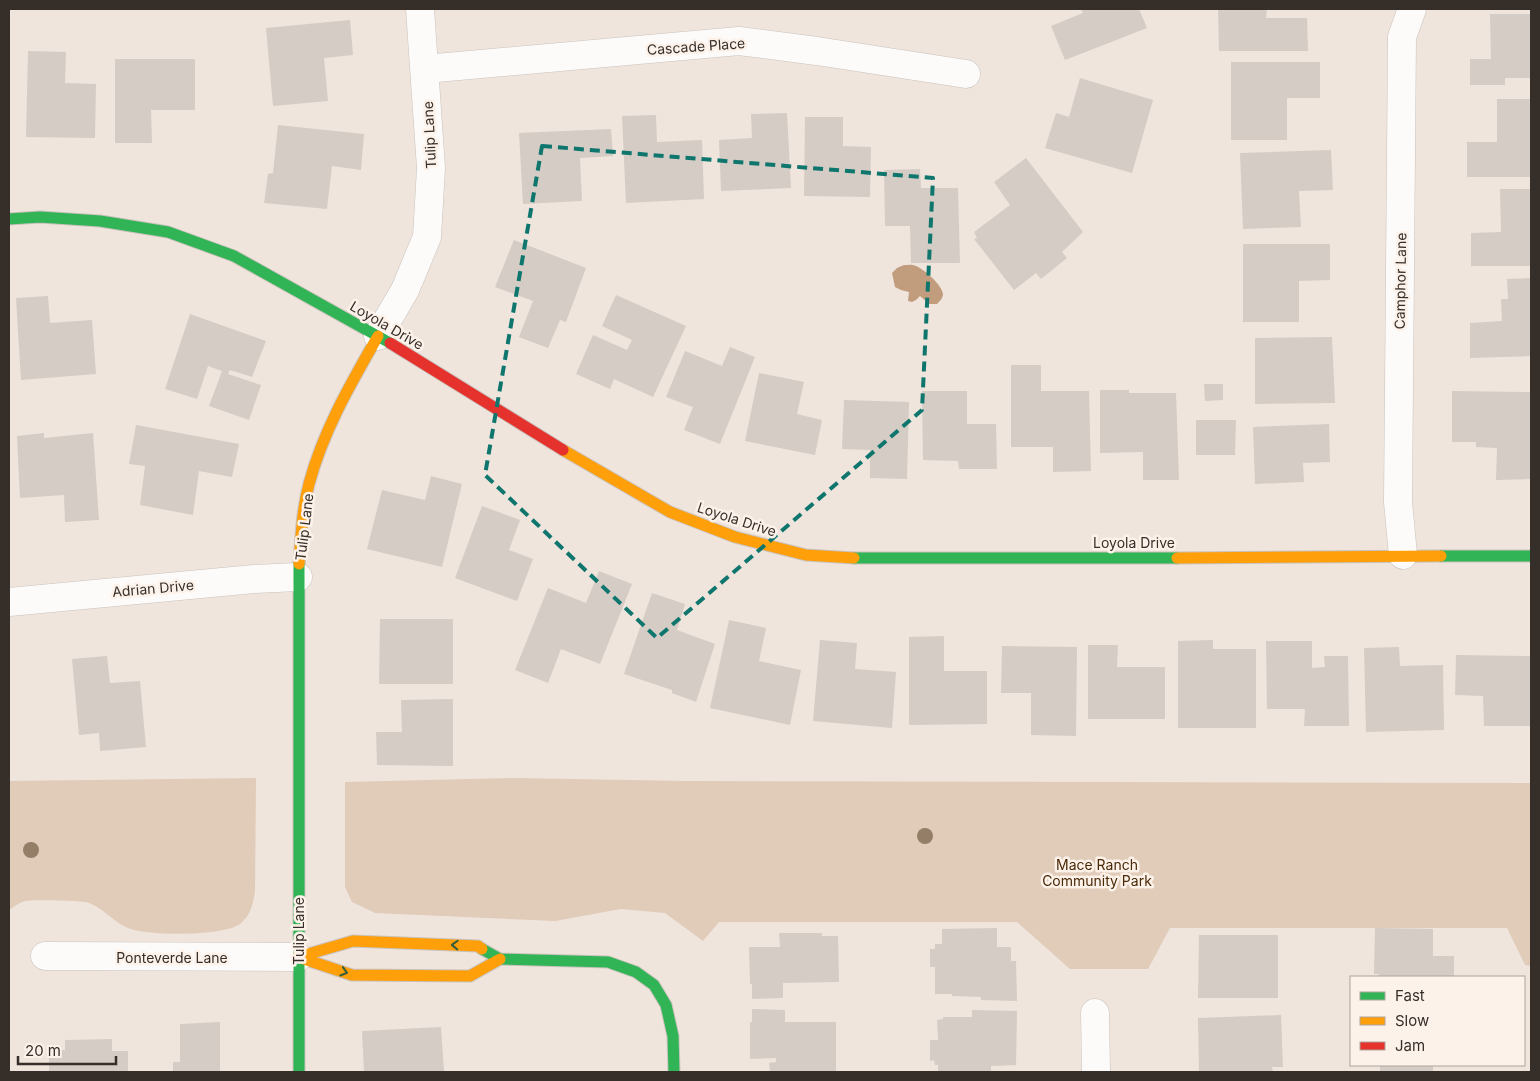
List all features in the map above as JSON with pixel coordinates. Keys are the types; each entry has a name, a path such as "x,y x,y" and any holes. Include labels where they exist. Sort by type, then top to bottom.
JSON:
{"street":[{"name":"Tulip Lane","path":"299,1072 298,578 304,509 322,444 349,387 405,290 426,237 431,168 420,9"},
{"name":"Camphor Lane","path":"1403,556 1398,502 1402,37 1412,9"},
{"name":"Cascade Place","path":"425,69 739,41 966,74"},
{"name":"Loyola Drive","path":"9,219 40,217 100,221 168,232 234,256 378,336 600,474 670,512 735,537 806,555 875,559 1531,556"},
{"name":"Adrian Drive","path":"9,602 254,579 298,578"},
{"name":"Ponteverde Lane","path":"298,958 353,941 478,946 500,959 608,962 636,972 654,985 666,1005 672,1036 674,1072"},
{"name":"Ponteverde Lane","path":"45,956 298,958 352,975 460,976 470,976 500,959"},
{"path":"1095,1013 1096,1072"}],"highlighted area":[{"path":"542,146 933,178 922,410 657,638 485,475"}],"green space":[{"path":"256,778 255,891 249,913 240,924 219,931 170,934 140,931 125,927 92,904 86,902 29,900 21,902 9,910 9,781"},
{"name":"Mace Ranch Community Park","path":"514,778 686,781 1531,783 1531,966 1525,965 1507,928 1170,928 1148,969 1070,969 1017,922 719,922 703,941 665,913 621,909 555,921 375,913 352,902 345,887 345,782"}],"shaded area":[{"path":"904,265 913,265 919,268 936,282 943,294 937,304 929,304 920,296 912,302 908,301 909,292 895,287 892,273"}],"building":[{"path":"1081,9 1139,9 1147,28 1065,60 1051,26 1083,13"},
{"path":"1218,9 1267,9 1266,18 1307,18 1308,51 1219,51"},
{"path":"1490,14 1531,14 1531,78 1505,78 1505,85 1470,85 1470,59 1491,59"},
{"path":"350,20 353,55 324,58 328,101 273,106 266,28"},
{"path":"28,51 66,52 65,83 96,84 95,138 26,137"},
{"path":"115,59 195,59 195,110 151,110 152,143 115,143"},
{"path":"1231,62 1320,62 1320,98 1287,98 1287,140 1231,140"},
{"path":"1080,78 1153,100 1132,173 1045,148 1056,113 1069,117"},
{"path":"1497,99 1531,99 1531,177 1467,177 1467,142 1497,142"},
{"path":"787,113 791,188 721,191 719,140 752,138 751,114"},
{"path":"656,115 657,142 702,140 704,199 626,203 622,116"},
{"path":"805,117 843,117 843,146 871,147 870,197 804,196"},
{"path":"278,125 364,134 361,170 332,166 327,209 264,203 268,174 273,173"},
{"path":"611,129 613,156 580,158 582,201 523,204 519,133"},
{"path":"1331,150 1333,190 1299,191 1301,227 1243,229 1240,153"},
{"path":"1026,158 1083,232 1062,252 1067,258 1041,279 1036,273 1014,290 974,239 977,238 974,232 1010,205 994,182"},
{"path":"920,169 921,188 958,188 960,263 911,263 910,226 885,226 884,170"},
{"path":"1500,189 1531,189 1531,266 1471,266 1471,233 1501,232"},
{"path":"514,240 586,268 566,322 560,320 548,348 519,337 533,301 495,287"},
{"path":"1243,244 1330,244 1330,280 1299,281 1299,322 1243,322"},
{"path":"1531,278 1531,356 1470,358 1470,323 1502,321 1501,299 1508,299 1507,279"},
{"path":"616,295 686,326 653,397 614,379 610,389 576,374 593,335 627,350 632,340 602,326"},
{"path":"48,296 50,323 92,320 96,374 21,380 16,298"},
{"path":"190,314 266,341 252,377 230,370 228,374 261,385 249,420 209,406 222,371 208,366 197,399 165,389"},
{"path":"1332,337 1335,403 1255,404 1255,338"},
{"path":"730,347 755,357 720,444 684,430 693,407 666,397 685,351 722,366"},
{"path":"1011,365 1041,365 1041,391 1089,391 1091,471 1053,472 1053,447 1011,447"},
{"path":"759,373 804,382 797,414 822,420 815,455 745,441"},
{"path":"1204,384 1223,384 1223,400 1205,401"},
{"path":"1100,390 1129,390 1129,393 1176,393 1179,480 1143,480 1143,452 1100,453"},
{"path":"922,391 967,391 967,424 996,424 997,469 959,469 958,461 923,460"},
{"path":"1452,391 1531,392 1531,479 1496,480 1497,448 1476,447 1476,442 1452,442"},
{"path":"844,400 909,402 907,479 870,478 870,450 842,449"},
{"path":"1196,420 1236,420 1235,455 1196,455"},
{"path":"1329,424 1330,462 1303,463 1304,482 1255,484 1253,427"},
{"path":"136,425 239,444 232,477 199,471 193,515 140,505 145,466 129,464"},
{"path":"44,433 44,438 93,433 99,520 65,522 64,495 20,498 17,436"},
{"path":"431,476 462,484 442,567 367,549 382,490 425,500"},
{"path":"482,506 520,520 509,550 533,559 517,601 455,578"},
{"path":"599,571 632,584 600,664 561,649 548,683 515,670 548,588 586,603"},
{"path":"652,593 685,604 677,630 715,644 696,702 672,693 672,690 624,674"},
{"path":"380,619 453,619 453,684 379,684"},
{"path":"729,620 766,628 759,661 801,670 790,725 710,708"},
{"path":"944,636 944,671 987,671 987,724 909,725 909,637"},
{"path":"820,640 857,643 855,669 896,672 892,728 813,721"},
{"path":"1213,640 1213,649 1256,649 1256,728 1178,728 1178,641"},
{"path":"1266,641 1312,641 1312,668 1325,667 1324,656 1348,656 1349,726 1304,726 1305,709 1267,709"},
{"path":"1088,645 1118,645 1117,667 1165,667 1165,719 1088,719"},
{"path":"1002,646 1077,647 1076,736 1031,735 1031,693 1001,693"},
{"path":"1399,647 1400,666 1443,665 1444,730 1366,732 1364,648"},
{"path":"1456,655 1531,656 1530,726 1484,726 1483,696 1455,695"},
{"path":"107,656 110,683 140,681 146,747 100,751 99,733 79,735 72,659"},
{"path":"453,699 453,766 377,765 376,732 402,732 401,700"},
{"path":"997,928 997,947 1011,947 1011,961 1016,961 1017,1001 981,1000 981,997 935,994 935,967 930,967 930,949 935,949 935,944 942,944 942,929"},
{"path":"1375,928 1433,929 1433,956 1454,956 1454,976 1379,976 1379,974 1374,974"},
{"path":"779,933 822,933 822,936 838,936 839,982 783,983 783,998 752,999 749,947 780,947"},
{"path":"1199,935 1278,935 1278,998 1198,998"},
{"path":"752,1009 785,1010 785,1022 836,1022 836,1072 770,1072 769,1063 776,1062 776,1058 750,1059"},
{"path":"972,1010 1017,1011 1016,1065 991,1066 991,1072 938,1072 938,1065 935,1065 934,1060 930,1061 930,1040 938,1040 937,1020 943,1019 943,1017 972,1017"},
{"path":"1281,1015 1283,1067 1272,1067 1273,1072 1199,1072 1198,1018"},
{"path":"220,1022 220,1072 173,1072 173,1062 180,1062 180,1024"},
{"path":"441,1027 444,1071 364,1072 362,1031"},
{"path":"112,1039 112,1051 128,1051 128,1072 49,1072 49,1050 65,1050 65,1040"},
{"path":"1380,1066 1433,1066 1433,1072 1380,1072"}],"traffic: fast":[{"path":"9,219 40,217 100,221 168,232 234,256 390,343"},
{"path":"1441,556 1531,556"},
{"path":"854,558 1177,558"},
{"path":"299,564 299,1072"},
{"path":"482,949 500,959 608,962 636,972 654,985 666,1005 673,1036 674,1072"}],"traffic: slow":[{"path":"299,564 305,504 315,464 330,426 378,336"},
{"path":"563,450 670,512 735,537 806,555 854,558"},
{"path":"1177,558 1441,556"},
{"path":"298,957 353,941 478,946 482,949"},
{"path":"298,957 352,975 470,976 500,959"}],"traffic: jam":[{"path":"390,343 563,450"}]}
